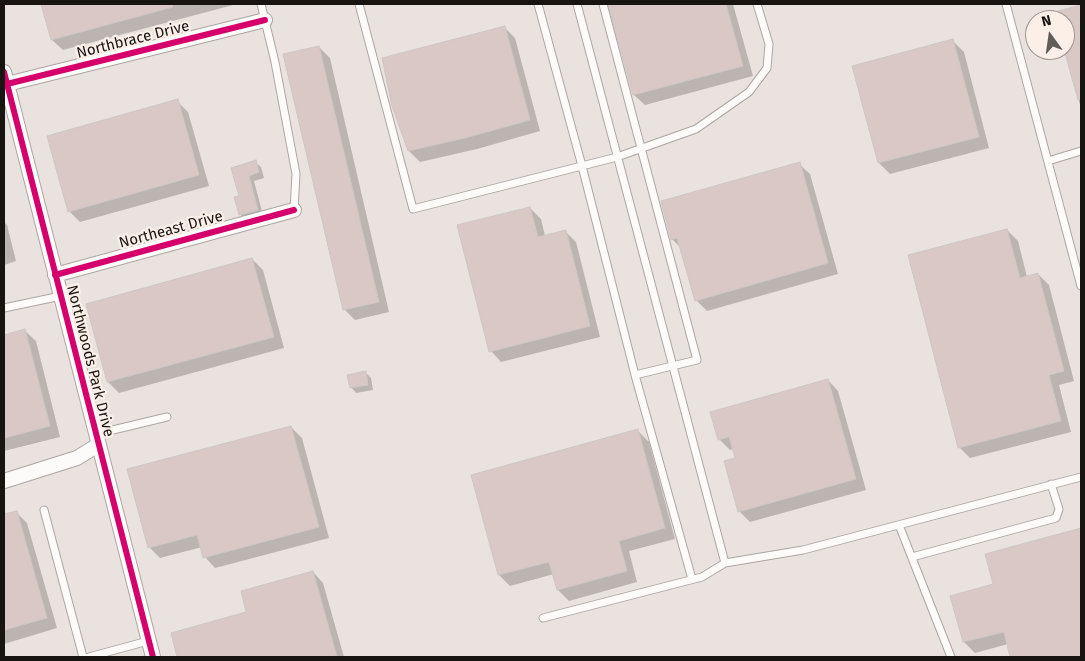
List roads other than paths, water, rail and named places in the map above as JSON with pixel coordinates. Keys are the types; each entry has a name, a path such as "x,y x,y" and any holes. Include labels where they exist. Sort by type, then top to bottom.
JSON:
{"street":[{"name":"Northbrace Drive","path":"5,78 265,20"},
{"name":"Northwoods Park Drive","path":"5,78 153,657"},
{"name":"Northeast Drive","path":"55,275 294,210"},
{"path":"4,481 76,458 97,439"}],"lane":[{"path":"261,4 275,62 296,174 294,210"},
{"path":"359,4 414,209 617,157 696,129 749,92 767,68 769,44 757,4"},
{"path":"538,4 635,374 692,580"},
{"path":"576,4 725,563"},
{"path":"603,4 697,360 635,374"},
{"path":"1006,4 1081,286"},
{"path":"1048,161 1081,151"},
{"path":"4,308 61,296"},
{"path":"97,439 167,416"},
{"path":"543,618 702,577 725,563 803,550 1081,477"},
{"path":"912,557 1056,518 1059,509 1051,484"},
{"path":"44,510 83,657"},
{"path":"898,525 951,657"},
{"path":"89,657 148,641"}]}
